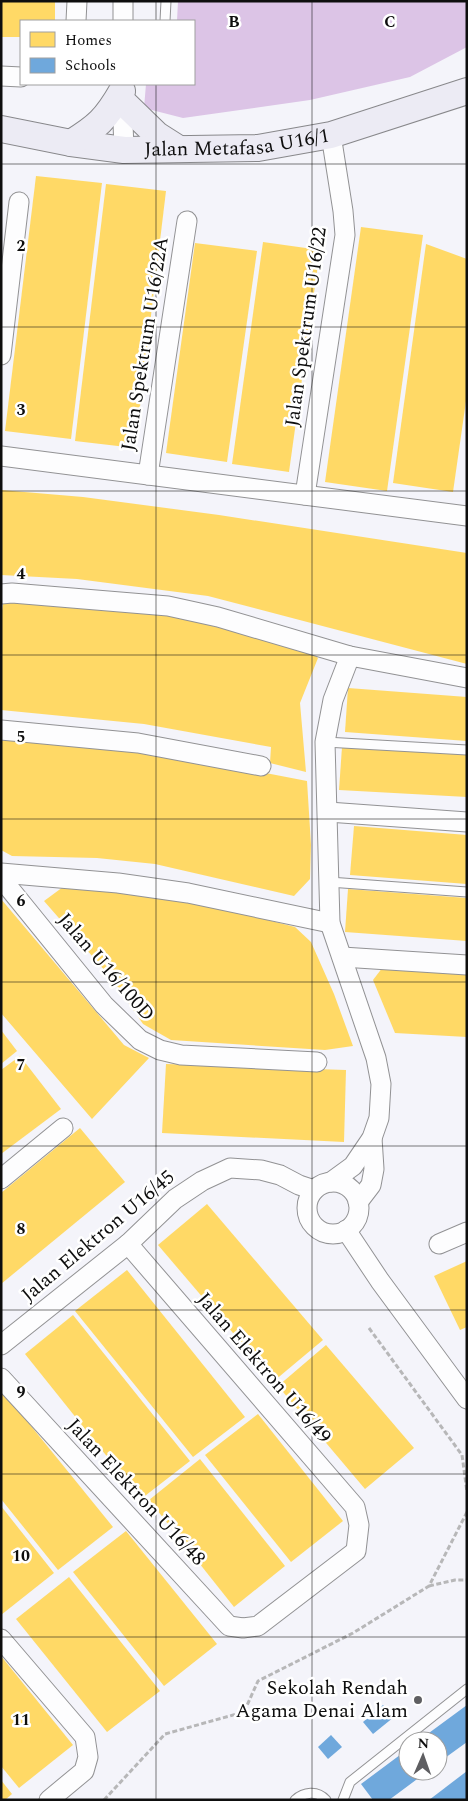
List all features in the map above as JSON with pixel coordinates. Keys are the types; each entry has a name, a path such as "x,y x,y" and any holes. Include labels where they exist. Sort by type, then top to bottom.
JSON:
{"street":[{"path":"76,20 77,1"},
{"path":"123,1 123,20"},
{"path":"1,76 20,77"},
{"name":"Jalan Metafasa U16/1","path":"1,129 71,143 124,150 258,148 331,135 467,91"},
{"path":"71,143 93,130 104,119 122,92"},
{"path":"122,92 157,135 179,149"},
{"path":"122,92 124,150"},
{"name":"Jalan Spektrum U16/22","path":"305,495 345,235 331,135"},
{"path":"1,355 19,202"},
{"name":"Jalan Spektrum U16/22A","path":"148,475 187,220"},
{"path":"1,456 467,516"},
{"path":"1,594 12,593 168,606 218,617 350,656 467,678"},
{"path":"323,1186 338,1183 351,1189 358,1202 357,1218 346,1230 339,1233 330,1233 316,1227 310,1220 308,1204 310,1197 323,1186 353,1166 372,1138 379,1118 381,1084 376,1058 330,923 325,742 333,700 350,656"},
{"path":"1,730 138,743 261,766"},
{"path":"328,812 467,822"},
{"path":"1,873 118,883 188,893 330,923"},
{"name":"Jalan U16/100D","path":"1,878 104,1005 140,1040 160,1050 181,1055 317,1062"},
{"path":"342,957 467,966"},
{"path":"1,1179 63,1128"},
{"path":"358,1202 371,1185 374,1169 372,1138"},
{"name":"Jalan Elektron U16/45","path":"1,1345 128,1244 175,1199 202,1181 230,1168 261,1170 280,1175 299,1185 323,1186"},
{"path":"346,1230 380,1281 467,1400"},
{"path":"439,1244 467,1232"},
{"name":"Jalan Elektron U16/49","path":"128,1244 355,1507 359,1525 356,1551 258,1626 243,1628"},
{"name":"Jalan Elektron U16/48","path":"1,1378 229,1626 243,1628"},
{"path":"1,1639 85,1737 88,1757 84,1771 49,1800"}],"lane":[{"path":"165,20 166,1"},
{"path":"325,742 467,750"},
{"path":"329,882 467,892"},
{"path":"344,1800 350,1782 467,1689"},
{"path":"295,1800 307,1793 322,1796 326,1800"}],"path":[{"path":"369,1328 462,1455 467,1492"},
{"path":"429,1586 467,1512"},
{"path":"104,1800 165,1734 244,1712 258,1681 353,1633 429,1586 455,1580 467,1580"}],"shaded area":[{"path":"178,1 467,1 467,47 410,77 310,100 183,118 144,108 146,85 195,85 195,20 177,20"}],"building: Homes":[{"path":"1,1 55,1 55,20 20,20 20,37 1,37"},
{"path":"36,176 102,183 71,439 5,431"},
{"path":"106,184 166,191 135,448 75,441"},
{"path":"361,227 423,235 387,491 325,482"},
{"path":"263,242 320,250 289,472 232,464"},
{"path":"195,243 257,251 227,462 166,453"},
{"path":"426,244 467,259 467,394 453,492 393,483"},
{"path":"1,490 83,497 219,515 467,553 467,664 208,596 77,579 1,575"},
{"path":"4,599 161,613 308,650 318,658 300,703 306,772 270,763 271,747 144,724 1,710 1,616"},
{"path":"348,688 467,697 467,741 345,732"},
{"path":"9,739 153,751 307,781 311,845 310,879 294,896 155,864 97,858 12,856 1,850 1,741"},
{"path":"342,747 467,753 467,797 339,790"},
{"path":"354,826 467,835 467,884 350,875"},
{"path":"63,887 164,897 220,908 295,927 311,942 334,994 353,1046 325,1050 171,1040 143,1024 113,980 44,901"},
{"path":"348,889 467,898 467,941 345,932"},
{"path":"1,899 124,1045 149,1058 92,1119 1,1013"},
{"path":"386,963 467,970 467,1037 395,1033 373,980"},
{"path":"1,1030 17,1051 1,1064"},
{"path":"20,1056 61,1109 1,1154 1,1070"},
{"path":"166,1064 346,1070 344,1142 162,1133"},
{"path":"80,1128 125,1182 1,1284 1,1193"},
{"path":"207,1204 323,1340 274,1381 158,1245"},
{"path":"467,1261 467,1327 460,1330 434,1276"},
{"path":"127,1270 245,1417 193,1457 75,1311"},
{"path":"73,1315 190,1461 141,1499 25,1354"},
{"path":"326,1345 414,1448 365,1489 278,1386"},
{"path":"1,1389 113,1527 58,1570 1,1499"},
{"path":"258,1414 343,1521 291,1562 205,1455"},
{"path":"200,1459 285,1566 234,1607 149,1500"},
{"path":"1,1506 54,1573 1,1615"},
{"path":"126,1531 217,1644 164,1686 73,1572"},
{"path":"69,1577 160,1691 107,1732 16,1619"},
{"path":"1,1656 73,1745 19,1788 1,1766"},
{"path":"1,1780 12,1794 5,1800 1,1800"}],"building: Schools":[{"path":"383,1705 394,1717 373,1734 363,1722"},
{"path":"467,1705 467,1742 448,1756 448,1731 432,1731"},
{"path":"331,1735 342,1747 328,1759 318,1747"},
{"path":"398,1756 398,1781 415,1781 389,1800 373,1800 361,1784"},
{"path":"467,1771 467,1800 429,1800"}],"place":[{"name":"Sekolah Rendah Agama Denai Alam","path":"418,1700"}]}
